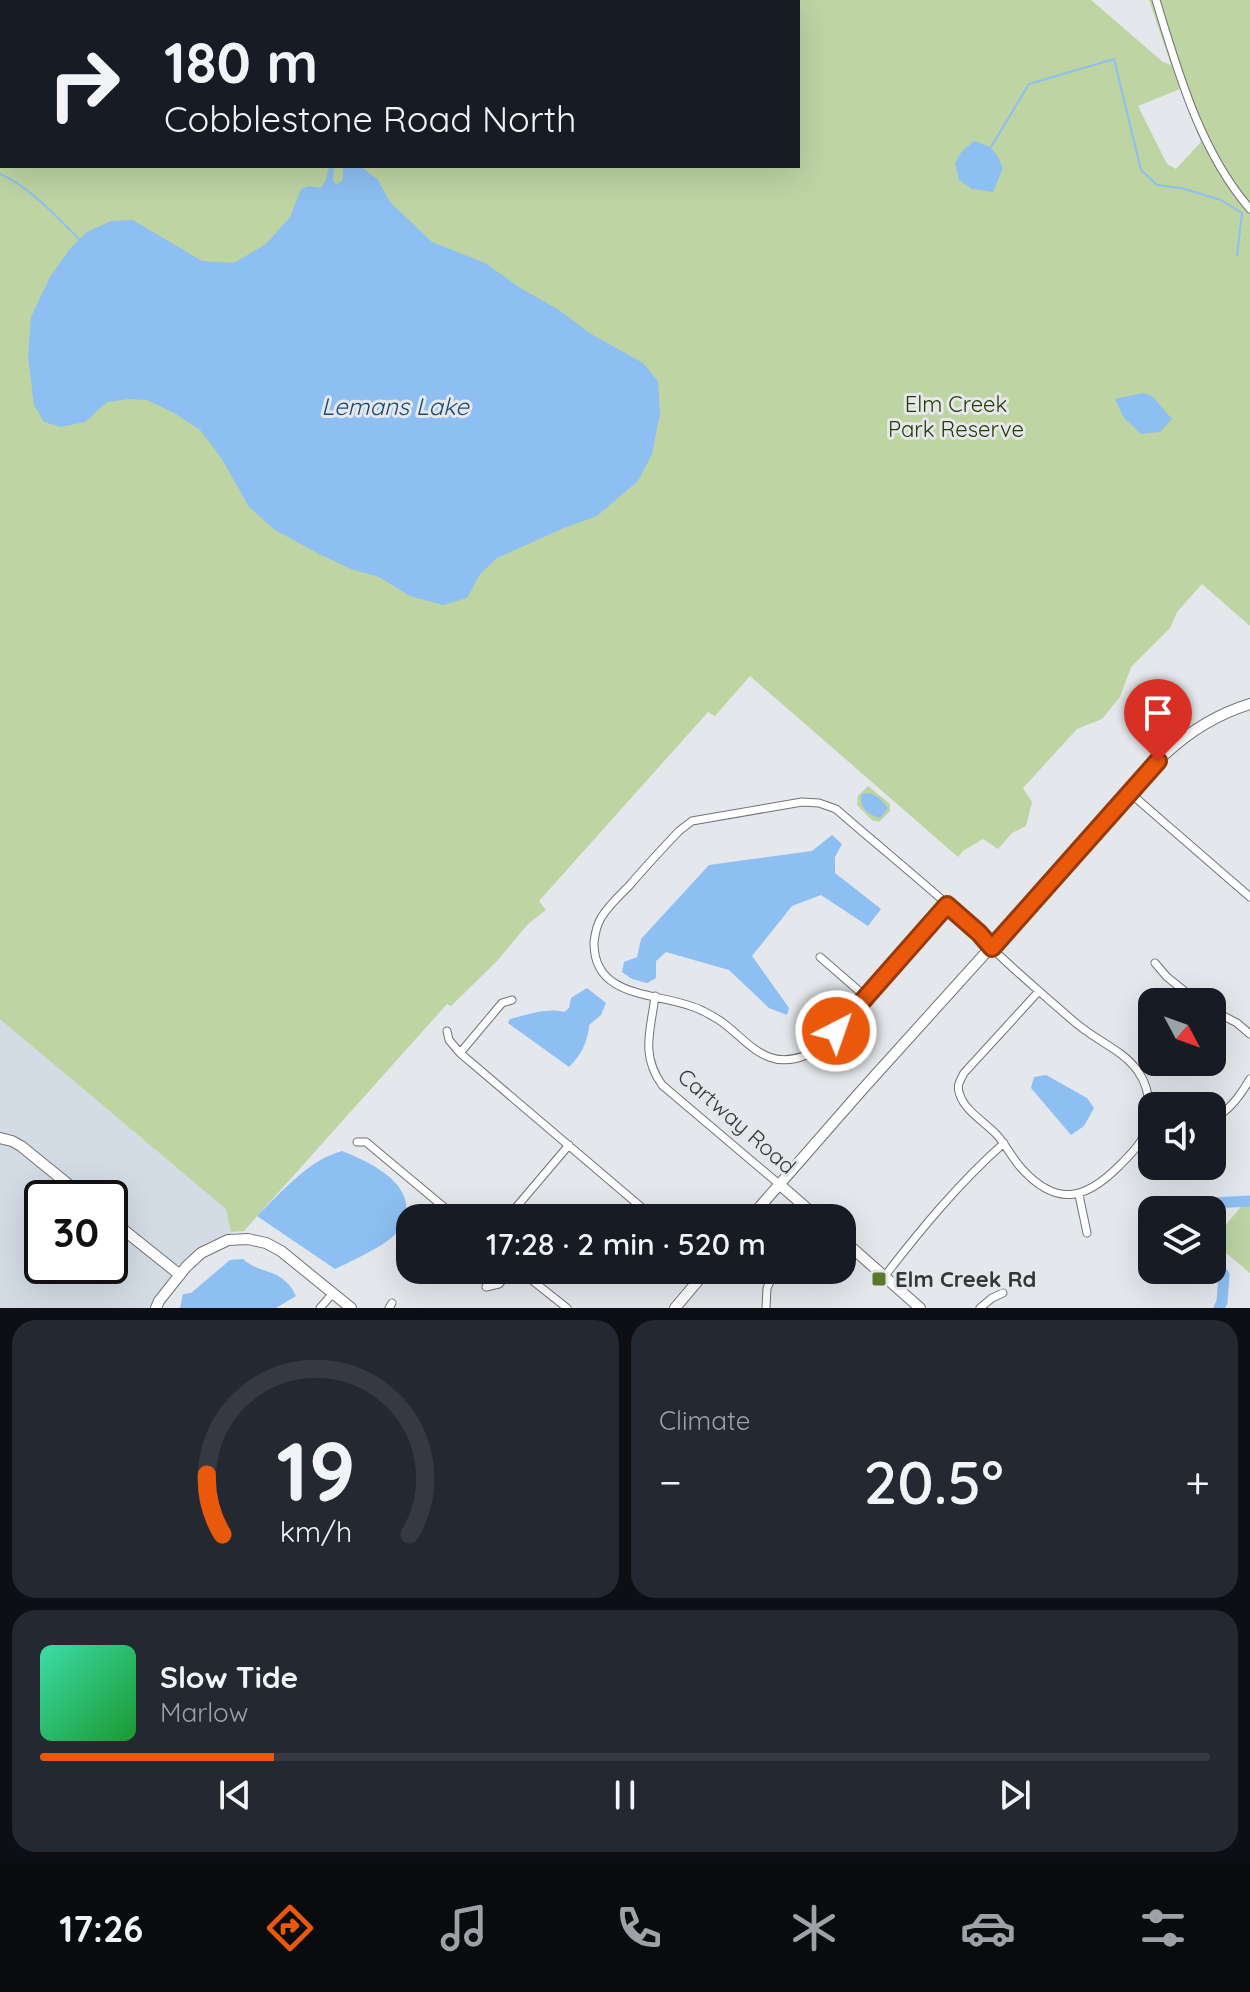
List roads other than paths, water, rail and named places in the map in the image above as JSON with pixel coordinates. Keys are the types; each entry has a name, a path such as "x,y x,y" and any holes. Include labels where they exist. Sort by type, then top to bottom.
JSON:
{"main road":[{"path":"762,1204 1165,754 1217,717 1250,704"},
{"path":"0,1138 21,1146 63,1180"},
{"name":"Cartway Road","path":"779,1184 802,1204"},
{"path":"128,1233 180,1275"},
{"path":"156,1308 192,1260 210,1247 228,1240 248,1239 281,1251 351,1308"},
{"path":"856,1252 920,1308"},
{"path":"675,1308 695,1284"}],"street":[{"path":"1156,0 1199,124 1220,165 1250,209"},
{"path":"1130,793 1250,897"},
{"path":"947,905 821,1048 806,1057 788,1060 770,1058 756,1050 719,1020 699,1009 680,1001 629,992 607,977 595,955 595,933 611,904 692,821 802,802 819,803 836,809 947,905 979,933 1084,1030 1129,1060 1139,1072 1147,1092"},
{"path":"820,957 866,997"},
{"path":"1155,963 1181,988"},
{"path":"1039,991 964,1073 958,1084 960,1098 1004,1143 1020,1167 1034,1180 1056,1192 1079,1195 1095,1188 1138,1145"},
{"name":"Cartway Road","path":"655,996 648,1042 656,1076 662,1085 779,1184"},
{"path":"460,1053 502,1003 512,1000"},
{"path":"1226,1017 1250,1034"},
{"path":"447,1031 449,1040 460,1053 638,1204"},
{"path":"1226,1111 1250,1079"},
{"path":"357,1142 366,1142 440,1204"},
{"path":"884,1277 927,1222 982,1162 1004,1143"},
{"path":"519,1204 569,1145"},
{"path":"1079,1195 1087,1233"},
{"path":"486,1287 499,1284"},
{"path":"537,1284 567,1308"},
{"path":"766,1308 769,1284"},
{"path":"325,1306 333,1293"},
{"path":"980,1308 1003,1293"}],"water":[{"path":"974,141 993,150 1003,168 993,192 972,189 959,180 955,163 962,151"},
{"name":"Lemans Lake","path":"329,168 334,168 336,185 343,180 343,168 363,168 378,180 390,202 432,242 485,263 591,334 643,363 658,381 660,414 652,454 638,481 597,516 497,558 480,574 467,598 443,605 410,596 379,577 351,569 275,530 249,507 222,459 200,430 147,400 107,402 85,422 61,427 44,422 34,405 28,356 31,317 50,277 69,250 87,232 111,221 133,220 202,261 234,263 266,244 290,217 301,189 309,186 321,188"},
{"path":"1143,393 1152,396 1172,419 1160,432 1141,434 1124,418 1115,399"},
{"path":"870,793 888,808 880,818 863,807 862,794"},
{"path":"832,835 842,844 835,857 835,873 881,909 868,926 821,895 792,906 752,956 789,1008 787,1015 769,1008 729,970 666,952 656,961 656,978 647,983 622,972 624,962 637,957 641,939 709,865 812,851"},
{"path":"587,988 606,1003 601,1015 589,1025 583,1048 569,1067 508,1023 510,1019 537,1012 564,1012 569,1008 571,998"},
{"path":"1046,1075 1087,1098 1094,1108 1084,1126 1071,1135 1031,1088 1034,1077"},
{"path":"342,1151 381,1170 401,1190 406,1202 396,1204 395,1235 370,1252 335,1269 257,1216 307,1169"},
{"path":"243,1259 284,1280 296,1296 276,1308 180,1308 183,1294 191,1293 230,1260"}],"waterway":[{"path":"991,147 1029,84 1114,59 1141,170 1157,185 1181,188 1221,200 1242,213 1237,256"},
{"path":"0,174 33,195 81,241"},
{"path":"1226,1202 1250,1201"},
{"path":"1219,1308 1223,1284"}],"place":[{"name":"Elm Creek Rd","path":"879,1279"}],"park label":[{"name":"Elm Creek Park Reserve","path":"956,416"}]}
